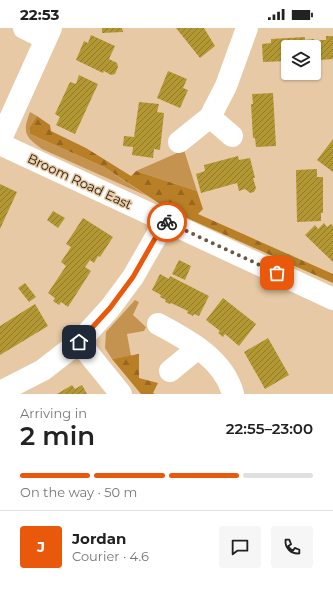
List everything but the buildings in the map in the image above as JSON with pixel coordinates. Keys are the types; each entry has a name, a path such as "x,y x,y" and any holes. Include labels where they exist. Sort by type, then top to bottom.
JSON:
{"street":[{"path":"0,141 48,33 24,28"},
{"path":"179,142 210,116 226,86 247,28"},
{"path":"210,116 232,136"},
{"name":"Broom Road East","path":"0,144 333,299"},
{"path":"0,392 43,370 79,342 110,308 133,277 165,221"},
{"path":"158,324 198,348 224,372 233,394"},
{"path":"79,342 121,394"},
{"path":"170,371 198,348"}],"shaded area":[{"path":"30,112 37,116 29,128 30,134 104,167 147,196 42,149 32,141 27,134 26,125"},
{"path":"184,150 197,191 136,171"},
{"path":"135,300 139,302 133,315 146,327 144,331 127,334 131,356 112,359 105,348 106,332"}],"green space":[{"path":"37,116 50,125 51,131 86,148 131,176 136,171 197,191 203,209 198,214 333,274 333,283 169,210 104,167 30,134 29,128"},
{"path":"139,354 139,378 158,383 153,393 155,394 141,394 112,359"}],"way so far":[{"path":"167,222 277,273"}],"route":[{"path":"79,342 110,308 133,277 165,221 167,222"}]}
